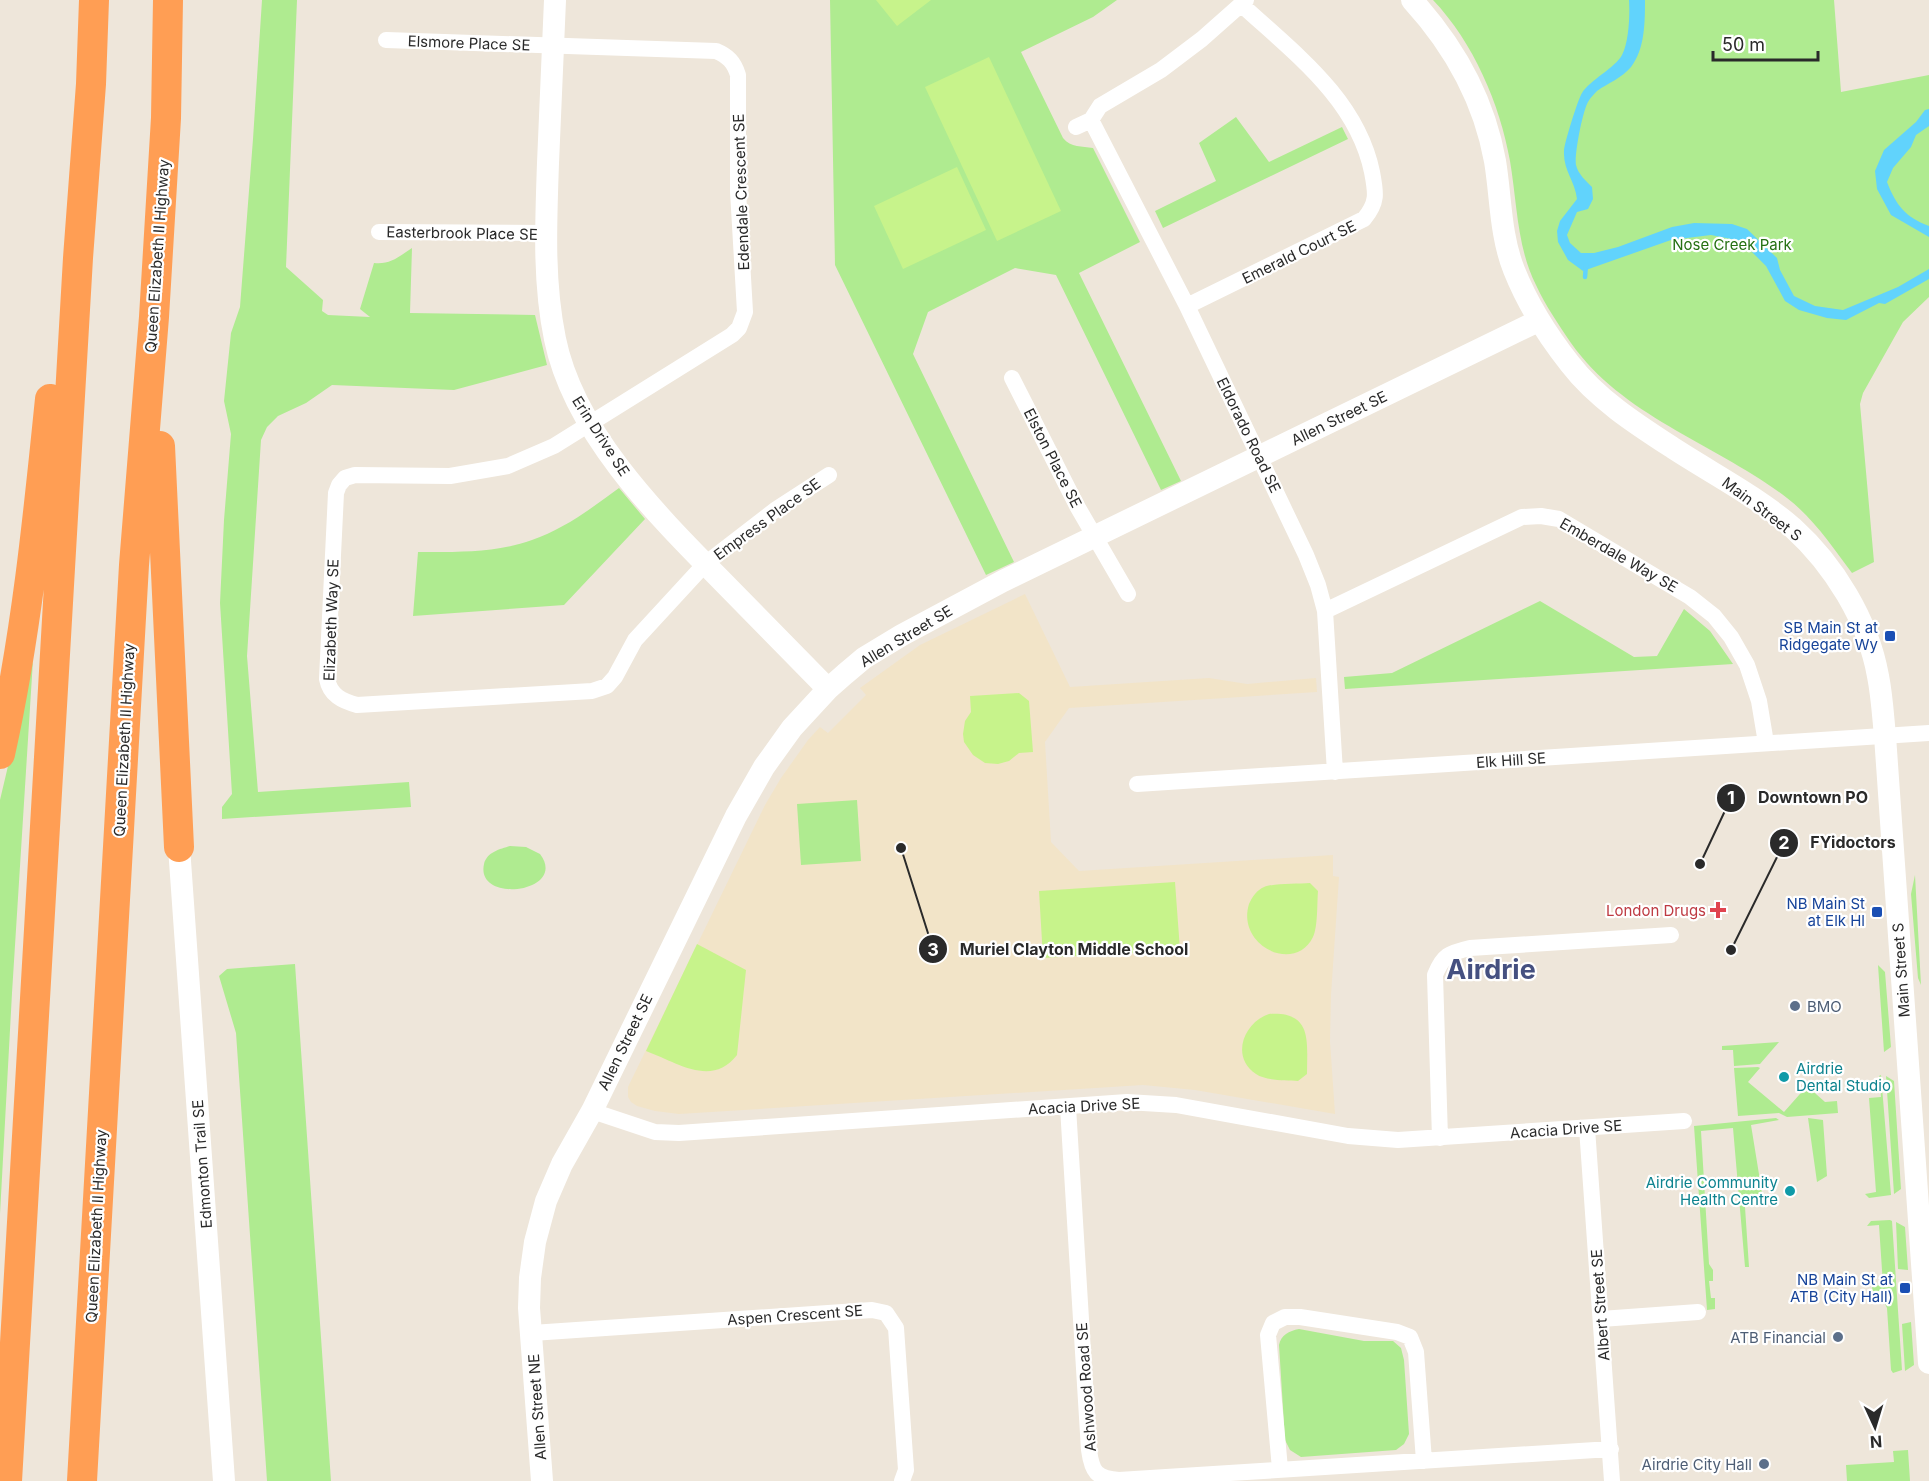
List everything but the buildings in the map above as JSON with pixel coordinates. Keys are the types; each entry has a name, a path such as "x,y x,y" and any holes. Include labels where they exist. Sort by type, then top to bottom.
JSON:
{"highway":[{"path":"7,1481 78,258 91,84 94,0"},
{"name":"Queen Elizabeth II Highway","path":"82,1481 133,577 154,317 166,118 168,0"},
{"path":"0,754 12,704 28,603 56,342 78,258"},
{"path":"154,317 179,848"}],"street":[{"name":"Erin Drive SE","path":"555,0 545,233 547,290 555,340 574,394 590,423 641,496 828,689"},
{"name":"Main Street S","path":"1412,0 1430,19 1454,53 1483,113 1495,162 1501,218 1513,269 1538,321 1549,338 1577,373 1609,403 1792,527 1819,555 1839,582 1864,633 1878,674 1885,736 1929,1363"},
{"name":"Eldorado Road SE","path":"1244,2 1161,70 1100,106 1084,123 1187,306 1260,456 1318,585 1325,611 1335,771"},
{"name":"Emerald Court SE","path":"1187,306 1364,219 1373,209 1375,196 1370,161 1350,116 1330,88 1244,2"},
{"name":"Elsmore Place SE","path":"386,40 553,45"},
{"name":"Edendale Crescent SE","path":"553,45 716,51 729,58 738,75 738,190 745,303 742,321 732,335 590,423"},
{"name":"Easterbrook Place SE","path":"379,232 545,233"},
{"name":"Allen Street SE","path":"532,1332 529,1308 530,1278 535,1242 546,1201 562,1164 592,1111 736,816 764,767 792,728 828,689 864,658 1003,581 1538,321"},
{"name":"Elston Place SE","path":"1012,378 1094,537 1128,594"},
{"name":"Elizabeth Way SE","path":"590,423 546,450 508,466 450,477 364,474 345,478 336,493 327,679 329,688 336,696 357,705 598,690 607,686 615,677 635,640 705,564"},
{"name":"Empress Place SE","path":"705,564 775,510 829,475"},
{"name":"Emberdale Way SE","path":"1325,611 1522,517 1541,516 1559,519 1690,597 1714,616 1731,637 1747,665 1759,701 1766,743"},
{"name":"Elk Hill SE","path":"1137,784 1929,733"},
{"name":"Edmonton Trail SE","path":"179,848 224,1481"},
{"path":"1440,1138 1435,975 1446,955 1470,948 1671,935"},
{"name":"Acacia Drive SE","path":"592,1111 655,1132 679,1133 1126,1102 1176,1105 1370,1139 1398,1140 1684,1120"},
{"name":"Ashwood Road SE","path":"1068,1107 1089,1450 1096,1473 1106,1479 1119,1480 1611,1449"},
{"name":"Albert Street SE","path":"1587,1128 1612,1481"},
{"name":"Aspen Crescent SE","path":"532,1332 872,1310 886,1313 897,1328 906,1470 902,1481"},
{"path":"1601,1319 1698,1312"},
{"path":"1280,1469 1268,1335 1273,1323 1285,1317 1311,1318 1397,1332 1410,1337 1416,1352 1424,1461"},
{"name":"Allen Street NE","path":"532,1332 542,1481"}],"shaded area":[{"path":"1025,594 1070,687 1209,678 1247,684 1316,678 1317,692 1069,708 1045,742 1051,842 1079,871 1333,855 1333,876 1339,877 1330,1041 1335,1114 1195,1090 1143,1085 679,1114 655,1111 631,1102 628,1097 628,1087 765,805 808,740 820,727 828,733 866,695 860,688 920,645"}],"green space":[{"path":"262,0 297,0 286,267 323,300 322,311 328,315 370,317 360,309 374,263 390,261 412,248 410,313 535,315 547,365 454,390 332,385 306,403 278,416 267,427 261,440 247,656 258,792 409,782 411,807 222,819 222,807 232,794 220,603 231,434 224,401 231,333 240,307"},
{"path":"830,0 1117,0 1093,17 1021,52 1063,138 1073,145 1093,148 1140,242 1079,273 1181,481 1161,490 1056,275 1015,268 928,312 913,354 1014,562 986,575 835,265"},
{"path":"876,0 931,0 897,26"},
{"name":"Nose Creek Park","path":"1433,0 1834,0 1841,92 1929,75 1929,297 1903,322 1863,393 1860,404 1874,562 1852,573 1814,523 1787,498 1760,479 1644,411 1593,369 1571,343 1552,315 1525,256 1518,224 1510,161 1492,96 1472,54"},
{"path":"989,57 1061,211 997,241 925,87"},
{"path":"1236,117 1269,162 1342,127 1348,139 1163,228 1155,211 1216,181 1199,143"},
{"path":"957,167 986,230 903,269 874,206"},
{"path":"619,488 645,519 564,605 413,616 418,552 490,550 532,540 566,524"},
{"path":"1540,601 1634,657 1657,656 1684,609 1710,631 1733,664 1345,689 1344,677 1392,673"},
{"path":"33,660 12,993 0,1214 0,800"},
{"path":"1019,693 1029,701 1033,752 1019,753 1009,761 998,764 985,763 973,755 964,742 965,721 971,712 970,696"},
{"path":"857,800 861,861 801,865 797,804"},
{"path":"510,846 526,847 540,854 546,867 542,877 533,885 520,889 505,889 493,885 485,877 484,864 488,857"},
{"path":"1915,875 1921,985 1918,978 1911,894"},
{"path":"1175,882 1180,950 1043,958 1039,891"},
{"path":"1310,883 1318,891 1317,921 1315,933 1305,948 1294,953 1281,954 1259,943 1251,932 1247,919 1249,904 1255,894 1261,888 1269,886"},
{"path":"697,944 746,970 737,1055 727,1065 716,1070 693,1070 646,1051"},
{"path":"295,964 331,1481 267,1481 236,1033 219,976 227,969"},
{"path":"1878,965 1885,972 1891,1047 1884,1052"},
{"path":"1269,1014 1283,1014 1294,1018 1304,1031 1307,1040 1307,1074 1298,1081 1276,1080 1260,1076 1248,1067 1244,1059 1243,1041 1247,1032 1260,1018"},
{"path":"1779,1042 1760,1064 1734,1066 1733,1050 1722,1050 1722,1046"},
{"path":"1734,1068 1760,1068 1748,1082 1784,1112 1807,1086 1825,1102 1837,1101 1838,1113 1787,1117 1779,1113 1738,1116"},
{"path":"1881,1075 1891,1195 1869,1198 1865,1194 1876,1192 1869,1098 1881,1097 1879,1076"},
{"path":"1886,1076 1894,1081 1901,1189 1894,1194"},
{"path":"1776,1118 1779,1120 1751,1125 1764,1205 1745,1207 1749,1267 1745,1267 1733,1128 1701,1131 1709,1264 1713,1270 1713,1281 1709,1281 1711,1298 1715,1298 1715,1309 1707,1310 1694,1126"},
{"path":"1808,1118 1823,1120 1827,1176 1817,1182"},
{"path":"1871,1221 1892,1221 1902,1370 1893,1373 1887,1308 1884,1302 1873,1298 1872,1286 1883,1285 1879,1225 1867,1226"},
{"path":"1896,1222 1905,1227 1908,1270 1898,1269"},
{"path":"1911,1322 1914,1365 1905,1371 1902,1324"},
{"path":"1299,1329 1364,1341 1393,1341 1401,1348 1404,1360 1409,1434 1404,1444 1396,1450 1301,1457 1290,1450 1285,1440 1279,1345 1286,1334"},
{"path":"1908,1450 1910,1481 1847,1481 1846,1465 1894,1462 1893,1451"}],"water":[{"path":"1629,0 1645,0 1642,44 1631,67 1597,91 1586,107 1581,123 1576,165 1580,174 1592,187 1593,199 1588,209 1577,212 1567,235 1570,243 1581,253 1594,253 1618,247 1672,227 1694,223 1732,224 1747,229 1777,258 1780,270 1794,296 1815,306 1843,310 1898,287 1929,269 1929,279 1885,304 1879,303 1846,320 1827,318 1799,310 1785,301 1766,266 1741,241 1711,235 1671,240 1583,271 1568,260 1558,242 1557,231 1560,221 1577,199 1565,164 1565,147 1582,93 1622,55 1628,36"},
{"path":"1929,109 1929,126 1916,135 1911,147 1893,168 1887,182 1902,209 1914,219 1929,226 1929,237 1891,215 1877,189 1875,171 1884,150 1916,122 1925,110"}],"waterway":[{"path":"1585,277 1586,265"}],"place":[{"name":"SB Main St at Ridgegate Wy","path":"1890,636"},
{"name":"Muriel Clayton Middle School","path":"901,848"},
{"name":"Downtown PO","path":"1700,864"},
{"name":"London Drugs","path":"1718,910"},
{"name":"NB Main St at Elk Hl","path":"1877,912"},
{"name":"FYidoctors","path":"1731,950"},
{"name":"BMO","path":"1795,1006"},
{"name":"Airdrie Dental Studio","path":"1784,1077"},
{"name":"Airdrie Community Health Centre","path":"1790,1191"},
{"name":"NB Main St at ATB (City Hall)","path":"1905,1288"},
{"name":"ATB Financial","path":"1838,1337"},
{"name":"Airdrie City Hall","path":"1764,1464"}],"district":[{"name":"Airdrie","path":"1491,969"}]}
